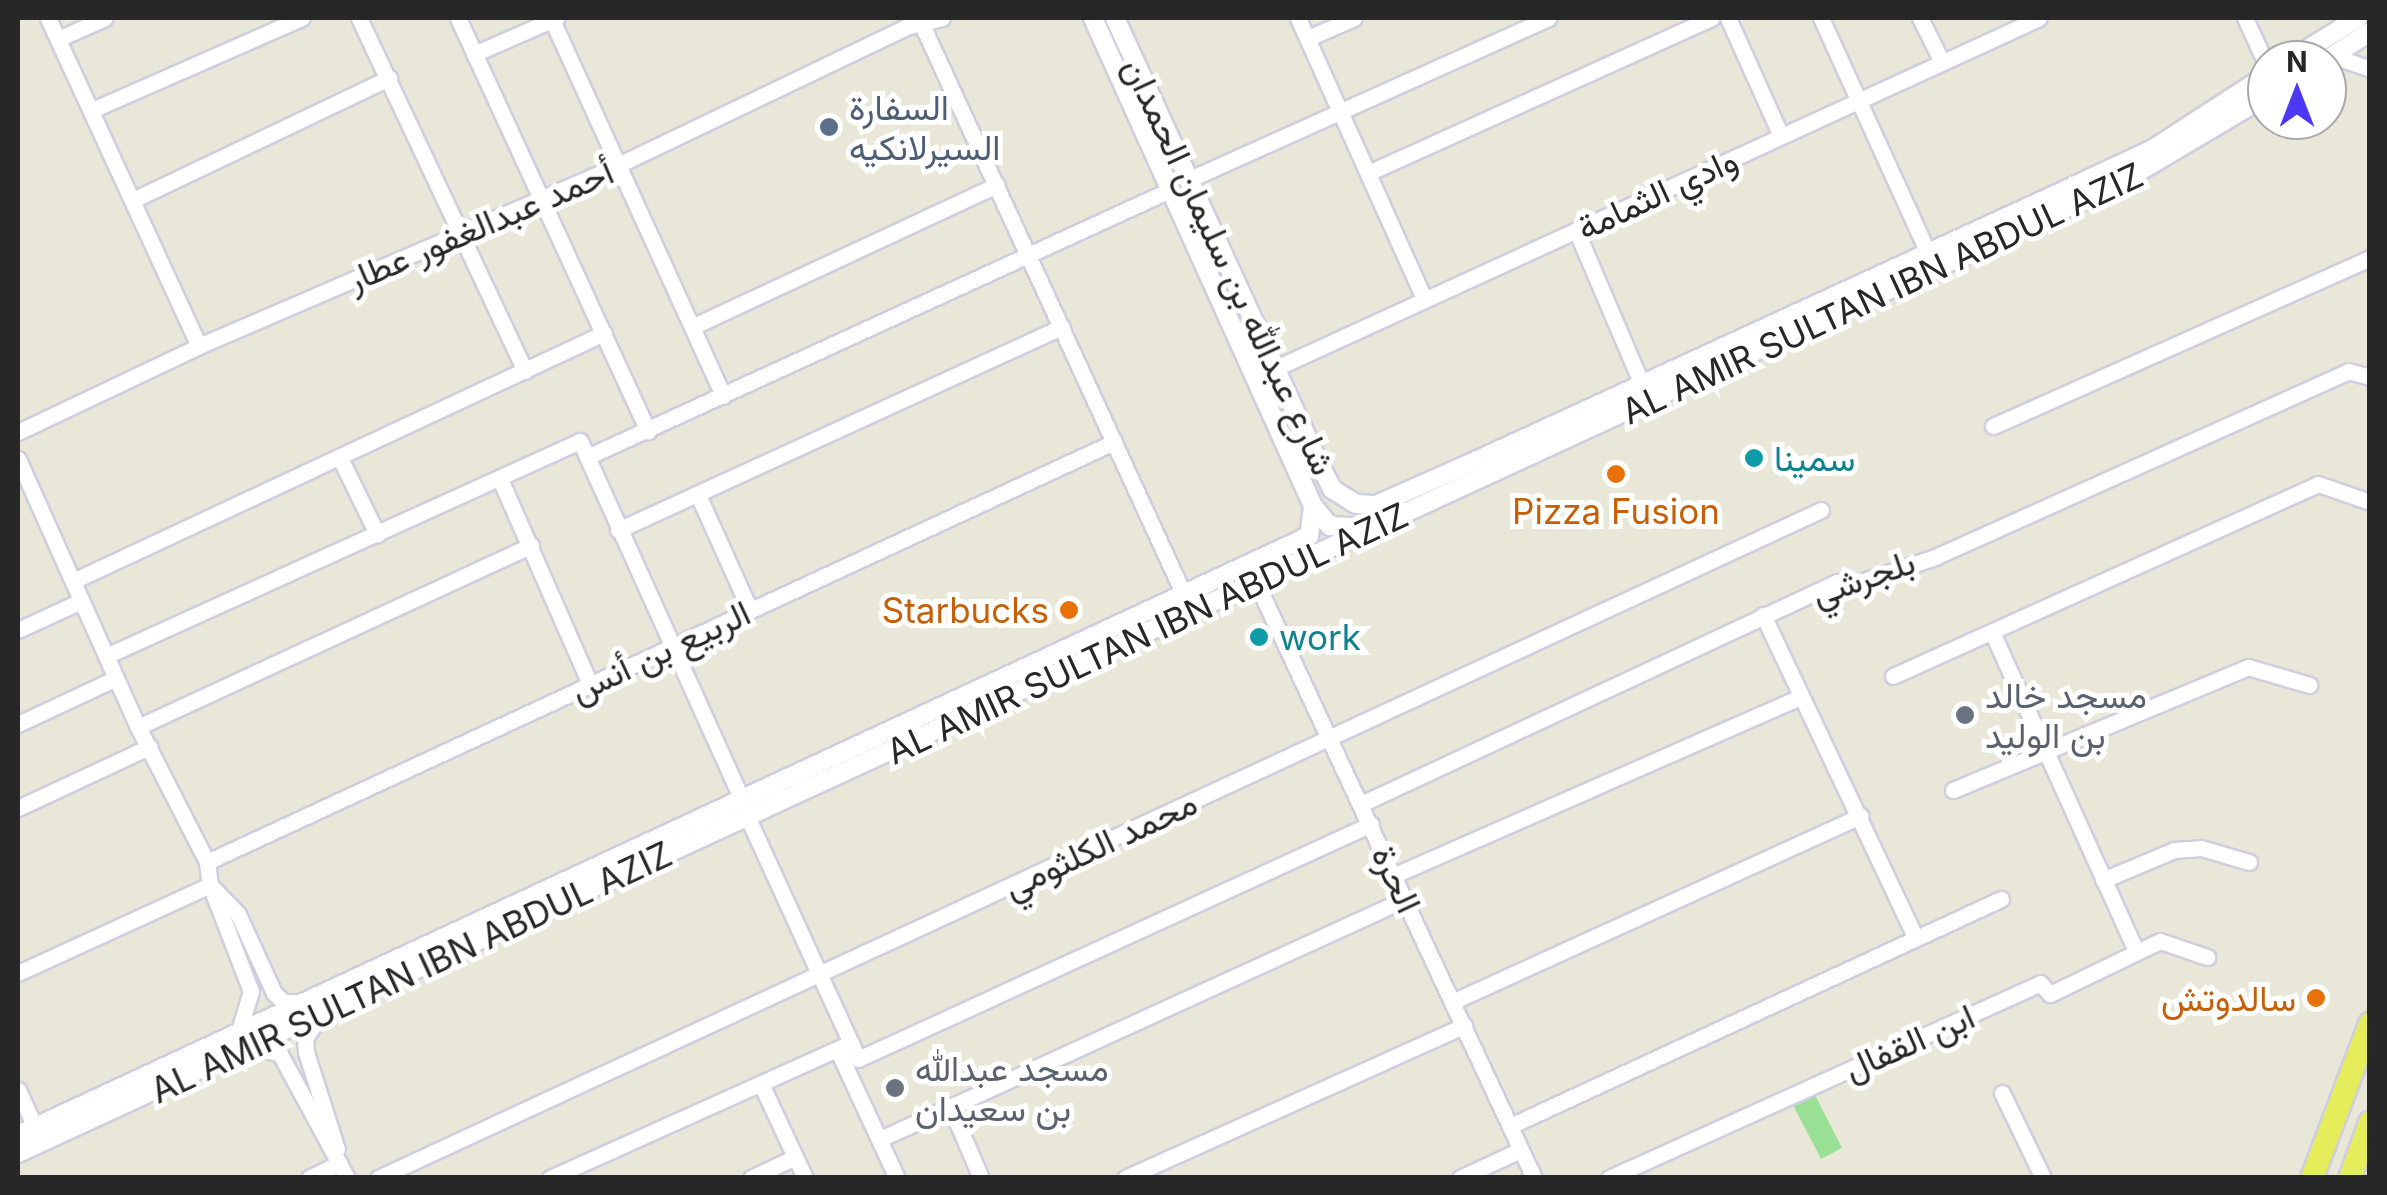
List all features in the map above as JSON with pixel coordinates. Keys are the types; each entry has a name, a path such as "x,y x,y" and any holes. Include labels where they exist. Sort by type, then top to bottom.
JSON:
{"main road":[{"path":"2312,1178 2370,1024"},
{"path":"2350,1178 2370,1122"}],"street":[{"path":"48,18 199,346"},
{"path":"58,39 105,18"},
{"path":"92,110 302,18"},
{"path":"358,18 525,372"},
{"path":"458,18 648,431"},
{"name":"أحمد عبدالغفور عطار","path":"18,432 199,346 616,166 904,22 923,27 942,18"},
{"name":"شارع عبدالله بن سليمان الحمدان","path":"1093,18 1312,506"},
{"name":"شارع عبدالله بن سليمان الحمدان","path":"1115,18 1332,489 1366,504"},
{"path":"1298,18 1425,300"},
{"path":"1308,38 1354,18"},
{"path":"1190,179 1548,18"},
{"path":"1368,173 1712,18"},
{"path":"1728,18 1782,136"},
{"path":"1821,18 1928,253"},
{"path":"1920,18 1942,62"},
{"name":"وادي الثمامة","path":"1276,368 2039,18"},
{"path":"2322,40 2358,18"},
{"path":"474,54 554,19 616,166 694,326 723,396"},
{"path":"923,27 1184,596"},
{"path":"2347,47 2370,32"},
{"path":"133,200 389,78"},
{"name":"AL AMIR SULTAN IBN ABDUL AZIZ","path":"18,1153 244,1040 745,808 1336,525 1366,504 1642,387 2153,149 2247,88"},
{"name":"AL AMIR SULTAN IBN ABDUL AZIZ","path":"745,808 1399,518 2146,170 2247,108"},
{"path":"694,326 997,185"},
{"path":"587,457 1172,189"},
{"path":"1576,230 1642,387"},
{"path":"1993,426 2370,258"},
{"path":"618,530 1062,327"},
{"path":"73,581 604,333"},
{"name":"بلجرشي","path":"1362,804 1838,582 1851,585 1936,557 2348,370 2370,377"},
{"path":"106,656 580,441 819,974 898,1178"},
{"name":"الربيع بن أنس","path":"208,862 1114,442"},
{"path":"340,458 376,534"},
{"path":"19,468 138,727 208,862 210,885 251,990 244,1040 280,1054 344,1170"},
{"path":"500,479 590,684"},
{"path":"1893,676 2318,484 2370,502"},
{"path":"1312,506 1332,509 1332,489"},
{"path":"1321,552 1336,525 1332,489"},
{"path":"698,495 750,610"},
{"path":"1312,506 1336,525 1399,518"},
{"name":"AL AMIR SULTAN IBN ABDUL AZIZ","path":"1309,536 1312,506"},
{"name":"محمد الكلثومي","path":"378,1178 1820,510"},
{"path":"138,727 530,546"},
{"name":"الحرة","path":"1256,582 1396,874 1534,1178"},
{"path":"18,630 81,601"},
{"path":"1763,615 1916,938"},
{"path":"1992,632 2136,950"},
{"path":"1953,790 2248,666 2310,686"},
{"path":"18,724 116,678"},
{"path":"1396,874 1800,698"},
{"path":"18,808 149,748"},
{"path":"1452,1002 1861,816"},
{"path":"550,1178 1371,824"},
{"path":"2103,880 2174,850 2201,848 2248,862"},
{"path":"210,885 238,914 274,993 284,1002 315,1007 306,1052 344,1170"},
{"path":"18,974 210,885"},
{"path":"880,1139 1407,898"},
{"path":"1510,1126 2001,899"},
{"name":"ابن القفال","path":"1609,1178 2040,983 2050,994 2160,940 2207,957"},
{"path":"1125,1178 1464,1026"},
{"name":"AL AMIR SULTAN IBN ABDUL AZIZ","path":"26,1131 244,1040"},
{"path":"761,1084 804,1178"},
{"path":"18,1090 26,1131"},
{"path":"2002,1094 2043,1178"},
{"path":"950,1106 982,1178"},
{"path":"1460,1178 1520,1150"},
{"path":"751,1178 796,1157"},
{"path":"309,1178 344,1170"}],"green space":[{"path":"1814,1093 1842,1148 1821,1159 1792,1103"}],"place":[{"name":"السفارة السيرلانكيه","path":"829,127"},
{"name":"سمينا","path":"1754,458"},
{"name":"Pizza Fusion","path":"1616,474"},
{"name":"Starbucks","path":"1069,610"},
{"name":"work","path":"1259,637"},
{"name":"مسجد خالد بن الوليد","path":"1965,715"},
{"name":"سالدوتش","path":"2316,998"},
{"name":"مسجد عبدالله بن سعيدان","path":"895,1088"}]}
